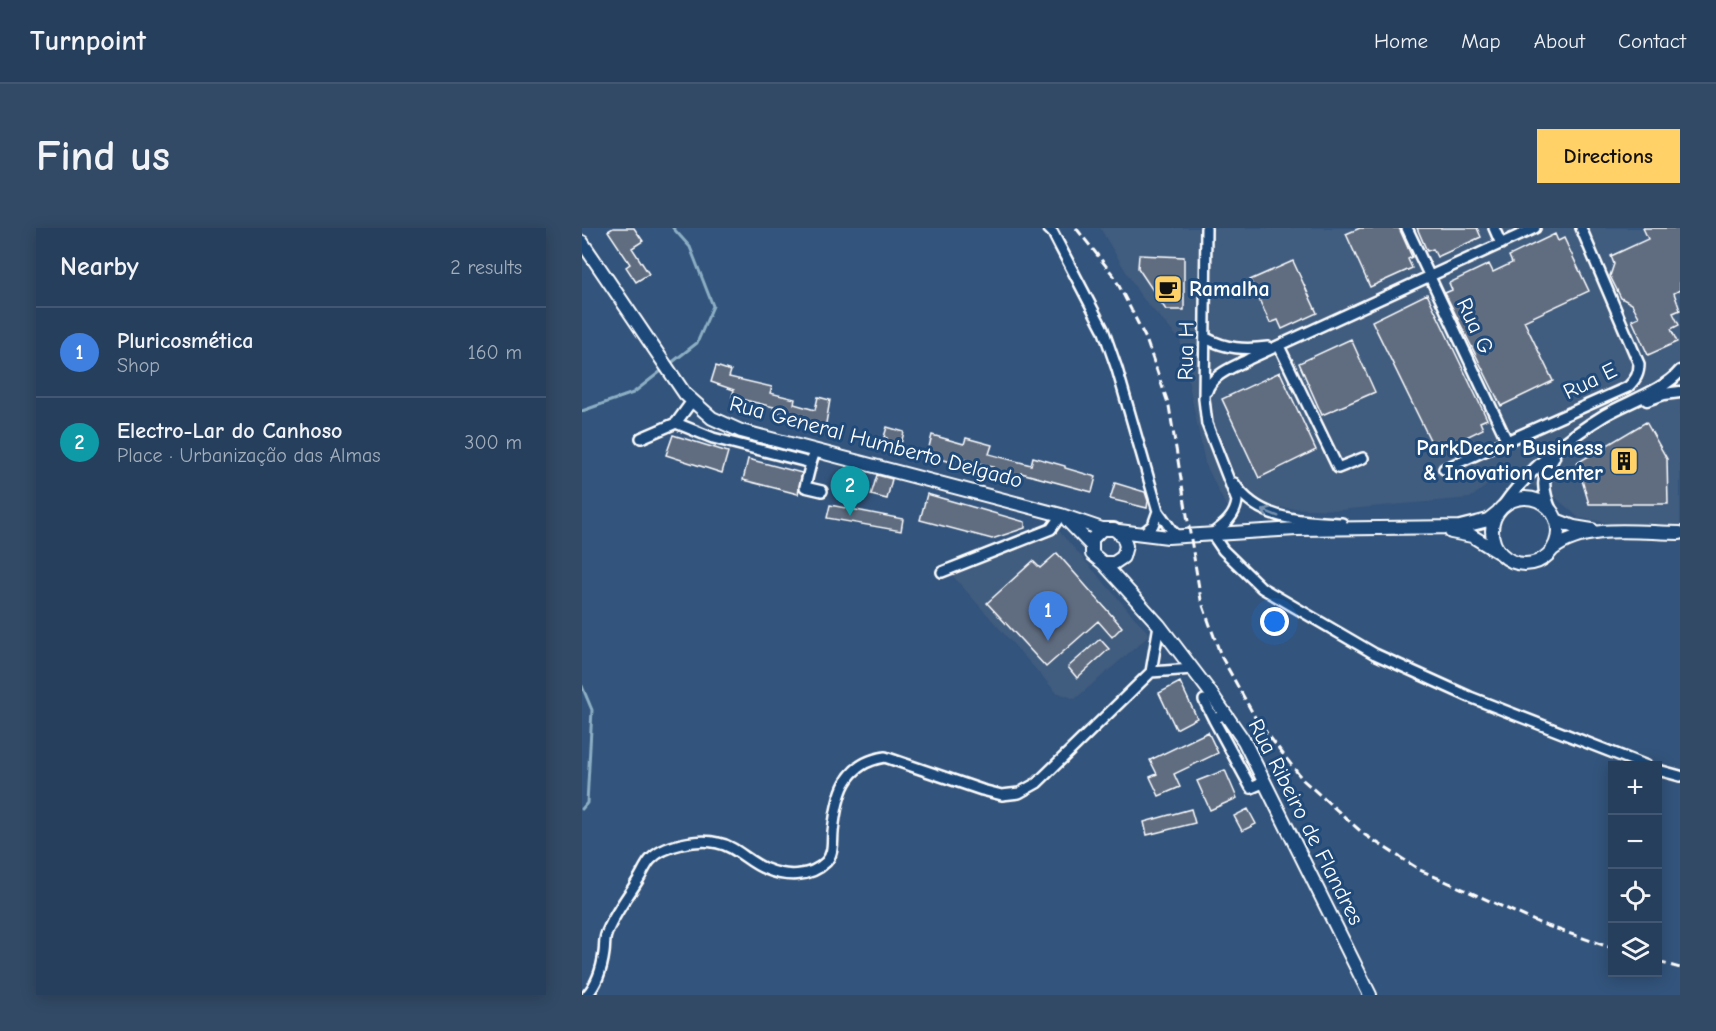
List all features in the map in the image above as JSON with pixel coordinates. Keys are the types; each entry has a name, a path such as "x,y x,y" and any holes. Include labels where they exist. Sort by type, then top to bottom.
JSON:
{"main road":[{"name":"Rua General Humberto Delgado","path":"582,242 670,372 692,401 712,418 727,426 813,457 1061,515 1102,529"},
{"path":"1090,544 1094,535 1108,528 1161,537 1179,537 1287,530 1461,527 1488,520 1512,501 1522,498 1533,499 1543,504 1553,516 1574,527 1605,532 1680,533"},
{"path":"1500,509 1493,522 1492,534 1501,554"},
{"name":"Rua Ribeiro de Flandres","path":"1061,515 1090,544 1092,554 1103,563 1159,625 1244,741 1370,995"},
{"path":"1550,552 1556,543 1557,531 1553,516"},
{"path":"1411,528 1472,536 1509,560 1520,564 1541,560 1564,541 1573,537 1605,532"},
{"name":"Rua Ribeiro de Flandres","path":"1119,531 1126,540 1121,559 1128,590"},
{"path":"1103,563 1109,564 1121,559 1141,542 1161,537"}],"street":[{"path":"1048,228 1053,233 1103,329 1117,369 1158,511 1179,537"},
{"name":"Rua H","path":"1206,228 1204,399 1207,424 1237,501 1236,510 1231,518 1212,534"},
{"name":"Rua G","path":"1407,228 1507,441"},
{"path":"1494,228 1501,244"},
{"path":"1204,399 1209,383 1218,375 1535,228"},
{"name":"Rua E","path":"1444,469 1628,387 1636,380 1639,364 1581,228"},
{"path":"1206,338 1220,346 1236,348 1279,346"},
{"path":"1279,346 1338,468 1363,458"},
{"path":"1500,509 1514,489 1565,443 1605,415 1679,377"},
{"path":"1605,415 1664,394 1680,392"},
{"path":"641,438 676,423 692,401"},
{"path":"676,423 712,438 813,457 805,487 822,491"},
{"path":"1553,516 1544,495 1544,482 1546,470 1565,443"},
{"name":"Rua H","path":"1226,471 1237,489 1250,502 1266,512 1295,520 1411,528"},
{"path":"1142,534 1153,525 1158,511"},
{"path":"942,573 1051,529 1061,515"},
{"path":"1212,534 1223,550 1262,588 1375,654 1470,697 1637,761"},
{"path":"587,995 599,976 605,937 614,918 650,860 672,845 717,842 732,848 765,869 793,875 814,870 826,861 833,849 833,832 839,795 852,770 871,759 885,757 1002,795 1019,793 1037,783 1151,672 1159,625"},
{"path":"1151,672 1193,669"},
{"path":"1204,700 1251,788 1265,782"},
{"path":"1214,720 1225,713"},
{"path":"1662,771 1680,776"}],"shaded area":[{"path":"1100,228 1680,228 1680,525 1626,526 1579,518 1556,498 1505,472 1470,498 1339,510 1226,506 1205,463 1180,340 1140,295"},
{"path":"1059,531 1150,635 1075,699 1056,692 952,575"}],"building":[{"path":"613,228 634,228 643,241 632,248 649,274 636,282 626,267 630,264 608,231"},
{"path":"1360,228 1399,228 1412,257 1408,259 1412,268 1370,287 1346,234"},
{"path":"1417,228 1477,228 1481,237 1437,257 1433,249 1427,251"},
{"path":"1643,228 1680,228 1680,290 1674,293 1680,310 1673,313 1679,325 1671,329 1677,342 1648,355 1632,320 1639,317 1632,304 1621,298 1610,276 1614,264 1611,256 1648,239"},
{"path":"1555,234 1558,241 1564,238 1589,291 1524,321 1553,381 1501,406 1445,293 1452,290 1449,283 1489,264 1493,272 1512,263 1509,256"},
{"name":"Ramalha","path":"1139,255 1184,257 1184,310 1166,310 1138,268"},
{"path":"1293,261 1317,313 1282,329 1278,320 1270,323 1250,280"},
{"path":"1427,294 1487,419 1480,422 1483,429 1444,448 1441,442 1433,446 1372,321"},
{"path":"1351,339 1375,392 1322,415 1299,363"},
{"path":"716,366 731,371 729,377 772,387 770,393 795,399 794,404 815,410 818,397 830,400 825,429 803,423 804,419 773,411 774,407 732,397 734,390 711,382"},
{"path":"1280,372 1316,450 1259,478 1222,399"},
{"name":"ParkDecor Business & Inovation Center","path":"1646,422 1667,459 1668,504 1589,504 1577,463"},
{"path":"887,427 904,432 898,456 883,452"},
{"path":"673,435 728,452 722,473 666,455"},
{"path":"932,435 964,444 966,438 992,445 989,454 1031,465 1033,457 1096,477 1092,492 1021,473 1019,477 992,470 993,467 952,457 951,462 927,455"},
{"path":"748,459 802,473 798,494 743,480"},
{"path":"877,475 892,479 887,499 871,495"},
{"path":"1115,483 1145,492 1148,501 1147,508 1110,499"},
{"path":"927,494 1025,522 1025,528 992,539 920,520"},
{"path":"830,505 903,519 901,531 827,518"},
{"path":"1057,553 1122,627 1112,637 1098,621 1046,667 987,603 1033,561 1040,568"},
{"path":"1100,639 1109,649 1077,678 1068,667"},
{"path":"1180,682 1197,718 1176,729 1159,693"},
{"path":"1208,732 1218,753 1174,774 1180,787 1159,796 1150,777 1157,774 1150,760"},
{"path":"1225,770 1237,798 1210,810 1197,781"},
{"path":"1191,809 1195,823 1147,835 1144,822"},
{"path":"1248,809 1256,824 1242,831 1234,816"}],"waterway":[{"path":"670,364 697,343 713,306 690,247 673,228"},
{"path":"582,411 633,393 665,368"},
{"path":"582,686 592,710 587,803 582,809"}],"railway":[{"path":"1076,228 1114,276 1146,339 1169,406 1201,600 1221,656 1256,719 1303,780 1365,835 1420,870 1539,923 1608,947"},
{"path":"1662,963 1680,968"}],"place":[{"name":"Ramalha","path":"1168,289"},
{"name":"ParkDecor Business & Inovation Center","path":"1624,461"},
{"name":"Electro-Lar do Canhoso","path":"850,516"},
{"name":"Pluricosmética","path":"1048,641"}]}
